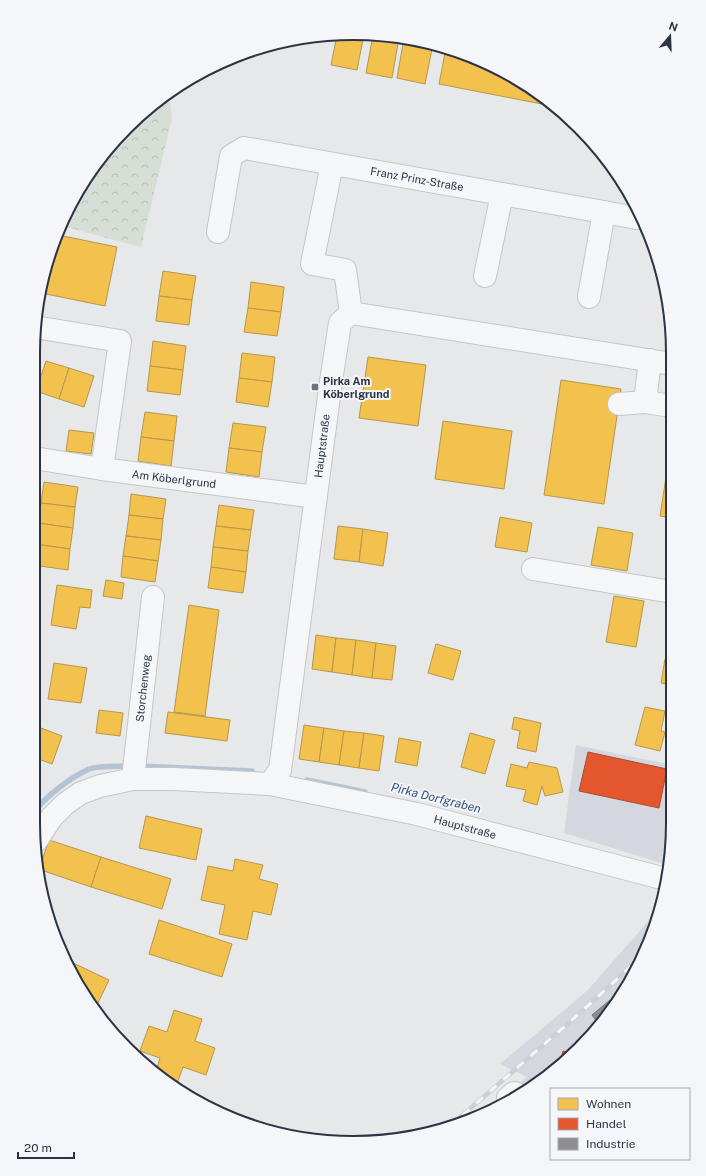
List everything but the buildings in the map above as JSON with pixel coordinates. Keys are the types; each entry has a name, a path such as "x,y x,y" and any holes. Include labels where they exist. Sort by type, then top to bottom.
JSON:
{"street":[{"name":"Franz Prinz-Straße","path":"218,232 231,156 244,148 635,218"},
{"path":"332,164 312,264 345,270 351,313 666,363"},
{"path":"485,276 502,194"},
{"path":"589,297 604,212"},
{"name":"Hauptstraße","path":"275,777 340,323 351,313"},
{"path":"41,328 120,341 102,469"},
{"path":"645,402 650,360"},
{"path":"619,404 645,402 666,405"},
{"name":"Am Köberlgrund","path":"40,459 102,469 316,497"},
{"path":"533,569 666,591"},
{"name":"Storchenweg","path":"134,769 153,597"},
{"name":"Hauptstraße","path":"41,834 52,817 65,804 81,793 100,786 134,769 173,779 275,777 658,877"}],"shaded area":[{"path":"576,745 666,764 666,823 663,863 564,833"},
{"path":"651,919 634,961 624,980 601,1014 574,1044 544,1071 499,1100 527,1077 500,1064 588,990"}],"green space":[{"path":"170,99 172,118 152,114"},
{"path":"152,114 172,118 141,247 67,227 82,196 105,162 132,132"}],"waterway":[{"name":"Pirka Dorfgraben","path":"40,805 58,788 89,769 130,766"},
{"name":"Pirka Dorfgraben","path":"138,766 252,771"},
{"name":"Pirka Dorfgraben","path":"307,780 365,792"}],"railway":[{"path":"461,1116 580,1013 632,966"}],"place":[{"name":"Pirka Am Köberlgrund","path":"315,387"}]}
